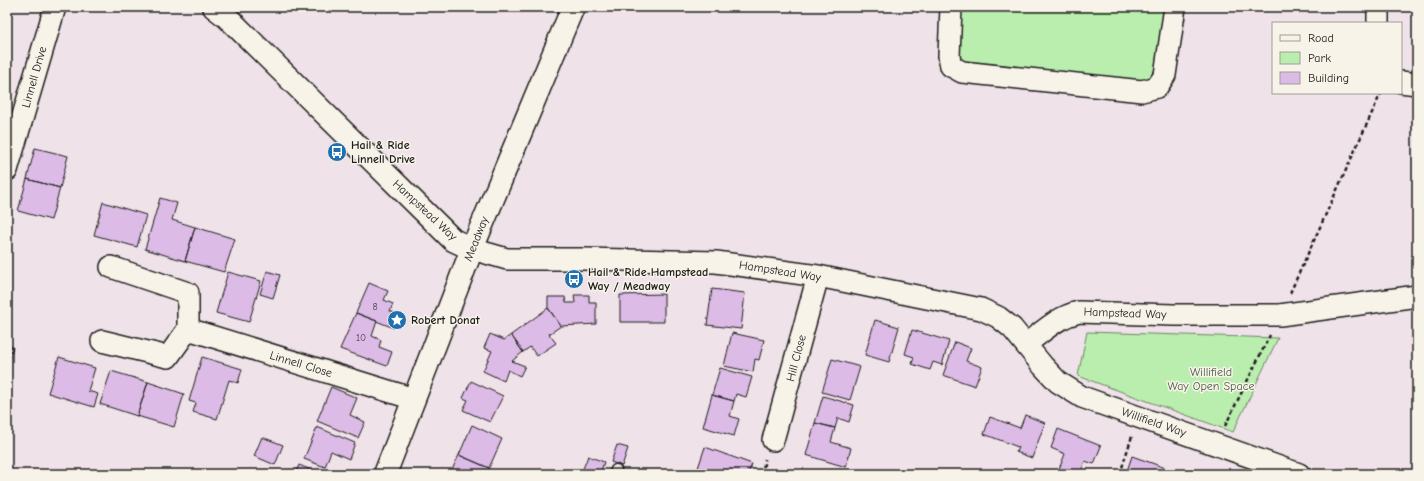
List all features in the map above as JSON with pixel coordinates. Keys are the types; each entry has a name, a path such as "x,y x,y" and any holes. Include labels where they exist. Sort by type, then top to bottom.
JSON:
{"street":[{"name":"Linnell Drive","path":"7,170 55,7"},
{"name":"Hampstead Way","path":"214,7 228,18 453,240 472,249 508,259 716,262 818,276 981,309 998,317 1012,328 1026,344 1066,314 1079,312 1173,315 1280,315 1417,296"},
{"name":"Meadway","path":"385,474 472,249 573,7"},
{"path":"951,7 949,56 951,66 962,72 1142,91 1157,87 1165,75 1175,7"},
{"path":"1378,7 1378,22"},
{"path":"1402,82 1417,84"},
{"path":"102,341 168,357 188,329 188,293 112,267"},
{"name":"Hill Close","path":"770,447 818,276"},
{"name":"Linnell Close","path":"188,329 414,399"},
{"name":"Willifield Way","path":"1026,344 1058,382 1082,397 1299,474"}],"path":[{"path":"1280,315 1382,94"},
{"path":"1216,444 1271,334"},
{"path":"1120,474 1138,416"},
{"path":"762,474 770,447"}],"green space":[{"path":"959,7 1143,7 1167,10 1153,82 958,62"},
{"name":"Willifield Way Open Space","path":"1087,332 1278,338 1233,432 1078,376"}],"building":[{"path":"35,148 68,156 60,188 27,179"},
{"path":"27,179 60,188 51,220 18,211"},
{"path":"160,198 177,203 172,220 195,227 185,261 145,249"},
{"path":"103,202 146,215 137,247 94,235"},
{"path":"195,227 235,239 224,272 185,261"},
{"path":"267,271 280,275 273,298 260,294"},
{"path":"228,272 261,281 249,322 216,313"},
{"path":"369,283 388,291 384,300 393,304 390,311 399,315 394,328 356,313"},
{"path":"712,289 745,293 741,329 707,325"},
{"path":"664,294 664,322 620,322 620,295"},
{"path":"574,295 589,295 589,302 596,302 596,324 561,326 548,308 548,297 565,297 566,303 575,303"},
{"path":"548,308 561,326 549,334 556,343 537,356 530,347 523,352 511,335"},
{"path":"356,313 377,321 372,336 381,340 379,347 392,352 387,366 340,349"},
{"path":"875,320 899,327 889,362 865,355"},
{"path":"912,330 949,341 942,365 933,362 930,370 912,364 914,357 905,354"},
{"path":"732,333 764,340 759,360 755,359 753,372 724,366"},
{"path":"490,334 504,340 511,335 523,352 512,361 525,366 520,376 508,370 504,381 483,371 492,351 484,348"},
{"path":"955,342 971,348 966,361 982,367 975,386 943,375"},
{"path":"7,345 13,347 7,367"},
{"path":"59,357 95,368 88,391 98,394 94,407 48,393"},
{"path":"202,357 242,369 238,383 229,380 217,419 193,412 196,403 189,401"},
{"path":"832,359 860,367 850,400 822,392"},
{"path":"720,368 752,377 746,397 736,394 734,401 712,395"},
{"path":"111,371 148,382 137,416 100,404"},
{"path":"471,381 503,396 490,422 463,410 468,400 463,398"},
{"path":"148,382 184,394 174,427 137,416"},
{"path":"331,387 357,398 350,415 365,422 358,438 317,421"},
{"path":"712,395 734,401 730,416 739,419 734,436 703,427"},
{"path":"823,396 854,405 849,422 838,418 835,428 815,423"},
{"path":"1025,415 1045,423 1032,458 1016,452 1018,447 984,434 990,417 1020,428"},
{"path":"815,423 835,428 831,442 851,448 846,467 806,455"},
{"path":"472,425 502,439 489,468 459,455"},
{"path":"317,427 355,443 349,459 331,451 325,467 304,459"},
{"path":"1058,429 1101,446 1094,464 1085,461 1080,474 1072,474 1059,469 1065,454 1051,448"},
{"path":"262,437 283,445 275,465 254,456"},
{"path":"617,445 628,448 622,466 611,462"},
{"path":"705,447 752,464 748,474 696,474"},
{"path":"459,455 489,468 487,474 450,474"},
{"path":"588,456 604,462 600,474 581,474"},
{"path":"1132,456 1177,472 1176,474 1126,474"},
{"path":"299,465 321,474 295,474"},
{"path":"780,468 802,474 778,474"}],"place":[{"name":"Hail & Ride Linnell Drive","path":"337,152"},
{"name":"Hail & Ride Hampstead Way / Meadway","path":"574,279"},
{"name":"Robert Donat","path":"397,320"}]}
